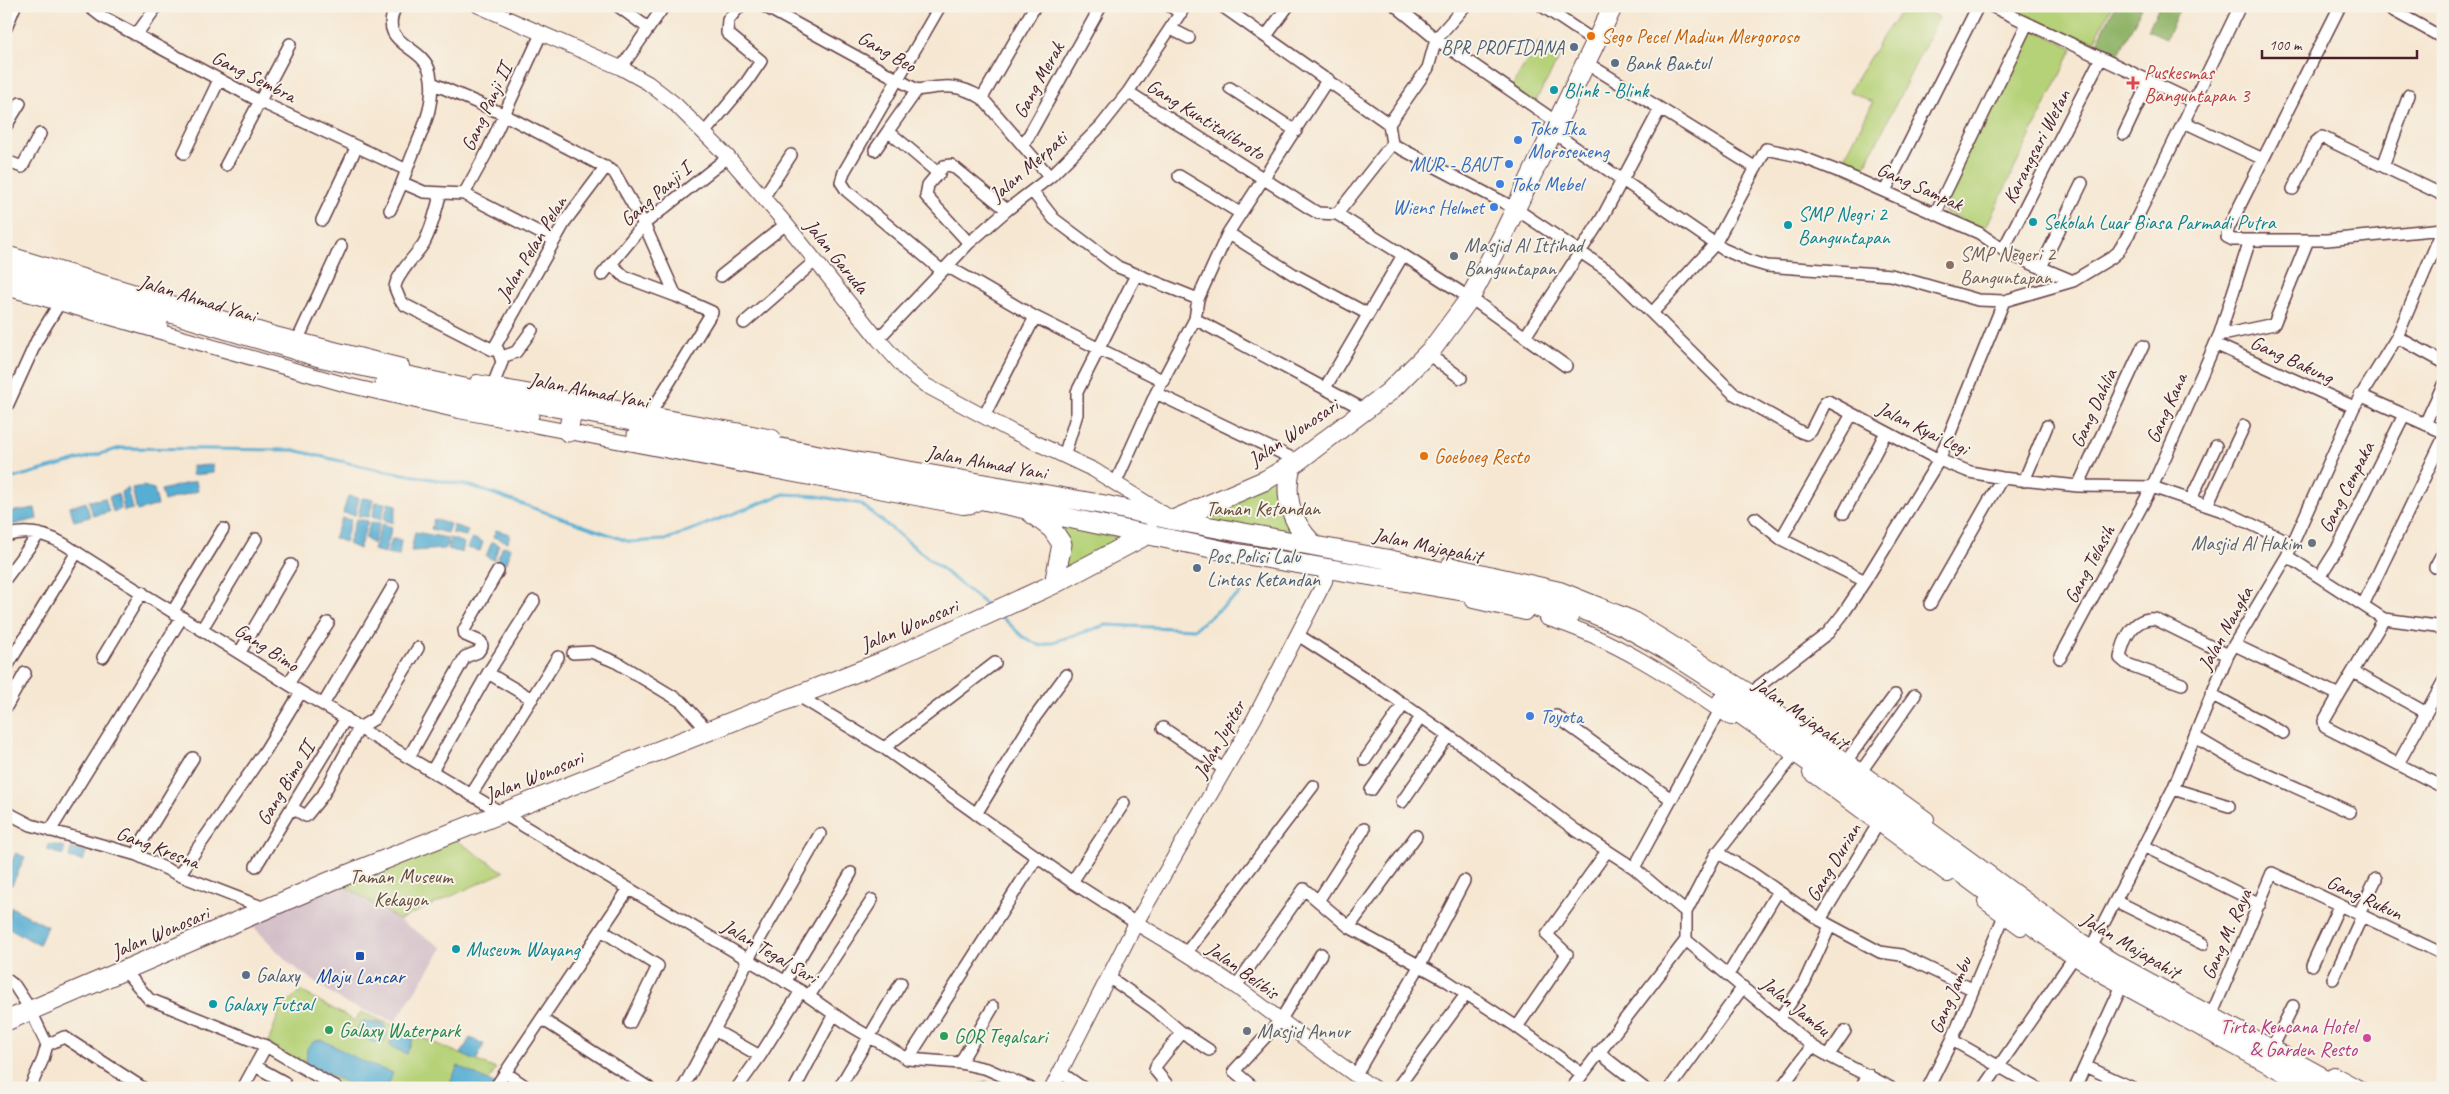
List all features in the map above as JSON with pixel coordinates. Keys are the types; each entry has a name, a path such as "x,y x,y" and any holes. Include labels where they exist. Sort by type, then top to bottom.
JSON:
{"main road":[{"name":"Jalan Wonosari","path":"6,1021 30,1009 268,910 331,881 796,694 892,658 1054,584 1173,520 1266,480 1294,463 1389,392 1428,354 1450,328 1470,298 1516,209 1613,6"},
{"name":"Jalan Ahmad Yani","path":"6,264 319,356 419,374 554,406 980,492 1025,509 1146,535"},
{"name":"Jalan Ahmad Yani","path":"6,277 244,348 348,375 569,427 980,492 1105,505 1173,520"},
{"path":"1294,463 1287,486 1289,508 1299,528 1314,545"},
{"path":"1025,509 1052,529 1060,538 1062,552 1054,584"},
{"name":"Jalan Majapahit","path":"1173,520 1314,545 1547,595 1606,618 1665,649 1849,771 1991,872 2079,942 2113,963 2348,1086"},
{"name":"Jalan Majapahit","path":"1146,535 1327,569 1498,597 1550,610 1592,625 1621,639 1849,771 2070,952 2107,976 2314,1088"}],"street":[{"path":"6,28 15,6"},
{"name":"Gang Sembra","path":"88,6 100,16 261,102 356,148 407,170"},
{"path":"136,35 158,6"},
{"path":"390,210 403,183 428,117 432,82 428,66 393,32 390,17 396,6"},
{"name":"Jalan Garuda","path":"479,6 502,11 541,34 620,68 666,96 705,132 728,157 786,224 878,340 906,370 925,385 1116,482 1173,520"},
{"path":"618,6 648,28"},
{"path":"620,68 664,6"},
{"path":"705,132 746,83 761,61 728,33 728,20 740,6"},
{"name":"Gang Beo","path":"764,6 842,47 917,90 945,85 969,90 982,98 1050,177"},
{"path":"940,6 844,172 841,182 848,191 944,268 1098,350 1164,382"},
{"path":"982,98 1035,6"},
{"name":"Gang Merak","path":"1023,146 1101,6"},
{"path":"1170,6 1183,10"},
{"path":"1222,6 1328,79 1389,124"},
{"path":"1266,36 1288,6"},
{"path":"1396,6 1436,39 1623,180 1715,244 1750,261 1767,266 1891,275 1978,300 2004,301 2073,281 2101,266 2122,246 2239,7"},
{"path":"1465,6 1436,39 1428,68 1389,124 1392,144 1337,214 1470,298 1566,366"},
{"path":"1542,6 1596,42"},
{"path":"1885,191 1978,6"},
{"path":"1991,6 2194,102"},
{"path":"2340,6 2263,158 2226,234 2227,237 2233,240 2308,240 2443,229"},
{"path":"2385,6 2443,38"},
{"name":"Jalan Merpati","path":"878,340 969,243 1007,210 1033,192 1050,177 1100,126 1128,92 1183,10"},
{"path":"1935,214 2027,24"},
{"path":"1171,30 1189,38"},
{"name":"Gang Panji II","path":"464,194 486,154 541,34"},
{"path":"226,165 290,44"},
{"name":"Karangsari Wetan","path":"2003,250 2101,58"},
{"path":"1392,144 1516,209 1619,280 1652,313 1715,244 1756,168 1585,62"},
{"path":"1116,482 1156,393 1164,382 1195,319 1198,299 1228,232 1296,131 1328,79"},
{"path":"184,153 219,80"},
{"path":"2124,134 2149,81"},
{"path":"432,82 503,114 606,166 614,172 644,224 676,296"},
{"path":"1230,88 1296,131"},
{"path":"875,150 917,90"},
{"name":"Gang Kuntitalibroto","path":"1128,92 1318,213 1337,214"},
{"path":"2383,166 2409,95"},
{"path":"6,126 20,103"},
{"path":"1525,337 1580,252 1623,180 1660,109"},
{"path":"2184,122 2263,158"},
{"path":"888,131 939,174"},
{"path":"6,161 22,167 40,134"},
{"path":"2293,189 2316,142 2322,137 2443,195"},
{"path":"322,220 356,148"},
{"name":"Gang Sampak","path":"1756,168 1763,151 1772,149 1800,156 1988,237 2003,250 2073,281"},
{"path":"763,198 791,155"},
{"name":"Gang Panji I","path":"602,275 644,224 728,157"},
{"path":"969,243 926,196 928,185 944,166 951,165 1007,210"},
{"name":"Jalan Pelan Pelan","path":"493,384 501,368 497,354 554,240 606,166"},
{"path":"1179,176 1240,213"},
{"path":"403,183 424,192 464,194 554,240"},
{"path":"2041,267 2082,183"},
{"path":"1033,192 1054,219 1118,267 1198,299"},
{"path":"440,194 435,217 424,241 395,284 396,292 405,305 497,354 516,352 532,330"},
{"path":"721,276 786,224"},
{"name":"Jalan Nangka","path":"2094,942 2173,789 2211,694 2231,650 2287,556 2291,543 2360,395 2397,337 2443,229"},
{"path":"1228,232 1293,274 1368,314"},
{"name":"Gang Kana","path":"2152,487 2217,338 2250,240"},
{"path":"2217,338 2274,324 2308,240"},
{"path":"298,339 341,246"},
{"path":"6,253 419,374 493,384 962,474 980,492"},
{"path":"1325,388 1403,256"},
{"path":"744,323 815,261"},
{"path":"611,264 625,277 712,312 650,414"},
{"path":"1064,456 1076,414 1078,392 1136,275"},
{"path":"6,288 347,385 459,411 569,427"},
{"path":"1754,694 1759,686 1828,633 1843,614 1864,581 1939,460 2004,301"},
{"path":"8,404 37,340 59,304"},
{"name":"Jalan Kyai Legi","path":"1652,313 1738,398 1801,432 1807,434 1811,431 1825,403 1828,401 1939,460 1970,472 2024,481 2078,486 2152,487 2208,505 2291,543"},
{"path":"984,416 1035,317"},
{"path":"1195,319 1365,410"},
{"path":"2397,337 2443,362"},
{"name":"Gang Bakung","path":"2217,338 2354,408"},
{"name":"Gang Dahlia","path":"2078,486 2143,346"},
{"path":"1428,354 1461,378"},
{"path":"2425,424 2443,385"},
{"path":"1156,393 1294,463"},
{"path":"2360,395 2443,432"},
{"path":"1780,539 1852,414"},
{"name":"Gang Cempaka","path":"2320,576 2337,549 2404,414"},
{"path":"2024,481 2047,426"},
{"path":"2208,505 2244,426"},
{"path":"1844,513 1886,432"},
{"path":"2363,605 2443,439"},
{"path":"2191,499 2216,446"},
{"path":"1930,604 2002,478"},
{"name":"Gang Telasih","path":"2060,658 2152,487"},
{"path":"1755,518 1780,539 1864,581"},
{"path":"50,831 177,614 223,529"},
{"name":"Gang Bimo","path":"6,536 17,532 49,536 78,552 240,652 288,684 324,703 359,728 501,813"},
{"path":"6,578 39,534"},
{"path":"202,629 256,539"},
{"path":"6,668 78,552"},
{"path":"2435,567 2443,552"},
{"path":"2287,556 2384,619 2436,626 2443,630"},
{"path":"1400,563 1416,559 1543,584 1580,596 1632,618 1754,694 1849,771"},
{"path":"240,652 291,565"},
{"name":"Jalan Jupiter","path":"1052,1088 1110,978 1136,923 1225,770 1298,634 1325,581 1327,569"},
{"path":"409,757 465,657 478,652 482,646 481,642 465,635 464,630 498,570"},
{"path":"1391,580 1432,594 1478,602 1560,623 1609,643 1660,672 1720,710 1791,759 2070,963 2295,1088"},
{"path":"324,703 393,586"},
{"path":"104,657 142,592"},
{"path":"432,771 488,673 534,601"},
{"path":"2182,684 2127,664 2120,658 2124,639 2138,623 2147,618 2155,619 2340,694"},
{"path":"2384,619 2324,721 2324,726 2443,787"},
{"path":"288,684 328,623"},
{"path":"1298,634 1404,704 1567,824 1634,868 1686,912"},
{"path":"292,808 306,816 314,809 324,795 359,728 374,719 418,648"},
{"path":"573,653 591,652 616,662 682,702 708,731"},
{"path":"471,795 558,657"},
{"path":"884,748 995,663"},
{"path":"2353,672 2425,712"},
{"path":"6,707 25,673"},
{"path":"488,673 532,699"},
{"path":"976,814 1035,717 1066,675"},
{"path":"2398,764 2443,682"},
{"path":"179,875 265,751 302,692"},
{"path":"796,694 884,748 1072,882 1136,923"},
{"path":"2211,694 2283,733"},
{"path":"1849,771 1895,695"},
{"path":"1849,771 1915,695"},
{"path":"1365,760 1404,704"},
{"path":"1634,868 1720,710"},
{"path":"1556,716 1671,799"},
{"path":"1371,790 1421,717"},
{"name":"Gang Bimo II","path":"256,866 346,718"},
{"path":"1163,728 1225,770"},
{"path":"1402,802 1448,736"},
{"path":"2195,737 2229,757 2350,812"},
{"path":"137,855 144,838 193,758"},
{"path":"1572,1088 1686,940 1686,912 1717,852 1791,759"},
{"path":"1186,953 1312,786"},
{"path":"2173,789 2228,806"},
{"path":"1072,882 1124,803"},
{"name":"Gang Kresna","path":"6,812 30,825 137,855 179,875 268,910"},
{"name":"Jalan Tegal Sari","path":"501,813 628,890 748,959 869,1037 908,1059 960,1063 987,1069 1030,1088"},
{"name":"Gang Durian","path":"1780,1018 1804,983 1825,923 1878,824"},
{"path":"1318,901 1364,828"},
{"path":"683,1088 714,1030 748,959 820,834"},
{"path":"1348,926 1416,836"},
{"path":"2144,846 2260,904"},
{"path":"1517,1027 1567,954 1548,935 1607,851"},
{"path":"1717,852 1825,923 1880,952 1901,955 1972,989"},
{"path":"908,1059 1037,857"},
{"path":"1991,872 2094,942 2275,1042 2348,1086"},
{"path":"785,982 851,873"},
{"name":"Gang M. Raya","path":"2214,1009 2272,873"},
{"name":"Gang Rukun","path":"2272,873 2443,954"},
{"path":"2333,980 2376,879"},
{"path":"1355,1076 1420,965 1464,881"},
{"path":"1236,986 1304,889 1348,926 1420,965 1466,993 1582,1074"},
{"path":"495,1088 628,890"},
{"path":"1728,975 1778,891"},
{"path":"737,1088 872,900"},
{"path":"2116,900 2203,944"},
{"path":"2312,965 2339,906"},
{"name":"Gang Jambu","path":"1928,1088 1952,1040 2004,916"},
{"name":"Jalan Belibis","path":"1136,923 1236,986 1280,1021 1372,1087"},
{"path":"601,930 658,966 630,1023"},
{"name":"Jalan Jambu","path":"1686,940 1812,1046 1891,1088"},
{"path":"1254,1088 1234,1072 1280,1021 1321,954"},
{"path":"1984,1088 2070,963"},
{"path":"125,971 149,999 266,1046 337,1088"},
{"path":"1110,978 1209,1050"},
{"path":"6,979 15,986 30,1009 47,1045"},
{"path":"839,1088 902,983"},
{"path":"1670,1088 1743,987"},
{"path":"2075,1088 2120,992"},
{"path":"1397,1088 1466,993"},
{"path":"2275,1042 2293,1006"},
{"path":"960,1063 993,1007"},
{"path":"795,1088 834,1014"},
{"path":"542,1019 649,1088"},
{"path":"714,1030 760,1056"},
{"path":"1170,1088 1155,1070 1157,1064 1180,1035 1180,1030"},
{"path":"1828,1056 1845,1031"},
{"path":"30,1088 47,1045 64,1037 140,1087"},
{"path":"1952,1040 2038,1088"},
{"path":"243,1088 266,1046"},
{"path":"1781,1088 1812,1046"},
{"path":"1598,1052 1644,1088"},
{"path":"255,1066 284,1082"},
{"path":"2085,1066 2133,1088"},
{"path":"1060,1072 1083,1088"},
{"path":"506,1073 528,1088"},
{"path":"1860,1088 1869,1075"}],"shaded area":[{"name":"Maju Lancar","path":"336,881 443,948 395,1022 345,1003 290,964 248,921"}],"green space":[{"path":"1905,6 1924,6 1923,9 1939,17 1859,178 1839,169 1873,102 1849,91 1885,33"},
{"path":"2000,6 2112,6 2090,50"},
{"path":"2115,6 2142,7 2114,64 2092,53"},
{"path":"2159,6 2181,6 2166,38 2148,30"},
{"path":"2027,26 2073,48 1984,231 1938,208"},
{"path":"1539,41 1562,53 1534,104 1510,89"},
{"name":"Taman Ketandan","path":"1281,472 1300,538 1185,517"},
{"path":"1047,519 1122,538 1061,573"},
{"name":"Taman Museum Kekayon","path":"453,838 504,872 399,920 335,880"},
{"name":"Galaxy Waterpark","path":"301,991 355,1021 361,1012 496,1069 484,1088 336,1088 268,1043 281,1007"}],"water":[{"path":"213,465 213,473 192,475 192,466"},
{"path":"196,481 198,491 164,501 161,490"},
{"path":"143,486 154,489 158,505 137,511 132,488"},
{"path":"128,488 133,509 124,511 121,492"},
{"path":"118,493 121,509 113,512 109,497"},
{"path":"348,496 359,498 355,515 343,513"},
{"path":"105,498 109,512 93,516 89,501"},
{"path":"362,498 373,499 369,517 358,516"},
{"path":"86,502 90,517 74,521 70,507"},
{"path":"376,502 385,503 381,520 372,517"},
{"path":"388,503 397,505 393,523 384,520"},
{"path":"35,508 37,519 11,525 9,512"},
{"path":"342,518 351,520 345,542 334,538"},
{"path":"356,519 368,521 359,549 348,544"},
{"path":"434,519 450,524 447,533 431,529"},
{"path":"371,522 380,523 373,544 365,538"},
{"path":"382,524 392,527 385,553 373,550"},
{"path":"453,525 468,530 466,536 452,533"},
{"path":"496,530 510,534 508,542 493,537"},
{"path":"415,532 448,538 445,549 411,551"},
{"path":"450,538 464,543 462,553 448,549"},
{"path":"472,538 483,542 480,551 467,548"},
{"path":"392,539 401,540 399,556 387,554"},
{"path":"492,542 499,545 494,560 486,556"},
{"path":"503,546 511,548 507,563 497,560"},
{"path":"49,844 65,847 63,855 47,850"},
{"path":"71,848 86,852 83,861 69,858"},
{"path":"16,853 25,857 12,885 6,883 6,872"},
{"path":"11,907 47,926 39,945 6,926"},
{"path":"361,1021 384,1024 387,1034 383,1043 372,1042 357,1032"},
{"path":"395,1031 413,1038 407,1054 389,1046"},
{"path":"470,1038 484,1044 476,1061 461,1054"},
{"path":"323,1040 349,1054 393,1073 387,1088 358,1088 306,1064 307,1048 314,1041"},
{"path":"458,1066 496,1085 494,1088 465,1088 450,1082"},
{"path":"986,1081 995,1088 970,1088"}],"waterway":[{"path":"6,480 121,448 294,450 370,468 471,486 630,542 665,540 784,494 817,496 861,504 989,607"},
{"path":"1000,615 1023,637 1041,646 1106,625 1194,629 1241,593"}],"place":[{"name":"Sego Pecel Madiun Mergoroso","path":"1591,36"},
{"name":"BPR PROFIDANA","path":"1574,47"},
{"name":"Bank Bantul","path":"1615,63"},
{"name":"Puskesmas Banguntapan 3","path":"2133,83"},
{"name":"Blink - Blink","path":"1554,90"},
{"name":"Toko Ika Moroseneng","path":"1518,140"},
{"name":"MUR - BAUT","path":"1509,164"},
{"name":"Toko Mebel","path":"1500,184"},
{"name":"Wiens Helmet","path":"1494,207"},
{"name":"Sekolah Luar Biasa Parmadi Putra","path":"2033,222"},
{"name":"SMP Negri 2 Banguntapan","path":"1788,225"},
{"name":"Masjid Al Ittihad Banguntapan","path":"1454,256"},
{"name":"SMP Negeri 2 Banguntapan","path":"1950,265"},
{"name":"Goeboeg Resto","path":"1424,456"},
{"name":"Masjid Al Hakim","path":"2312,543"},
{"name":"Pos Polisi Lalu Lintas Ketandan","path":"1197,568"},
{"name":"Toyota","path":"1530,716"},
{"name":"Museum Wayang","path":"456,949"},
{"name":"Maju Lancar","path":"360,956"},
{"name":"Galaxy","path":"246,975"},
{"name":"Galaxy Futsal","path":"213,1004"},
{"name":"Galaxy Waterpark","path":"329,1030"},
{"name":"Masjid Annur","path":"1247,1031"},
{"name":"GOR Tegalsari","path":"944,1036"},
{"name":"Tirta Kencana Hotel & Garden Resto","path":"2367,1038"}]}
